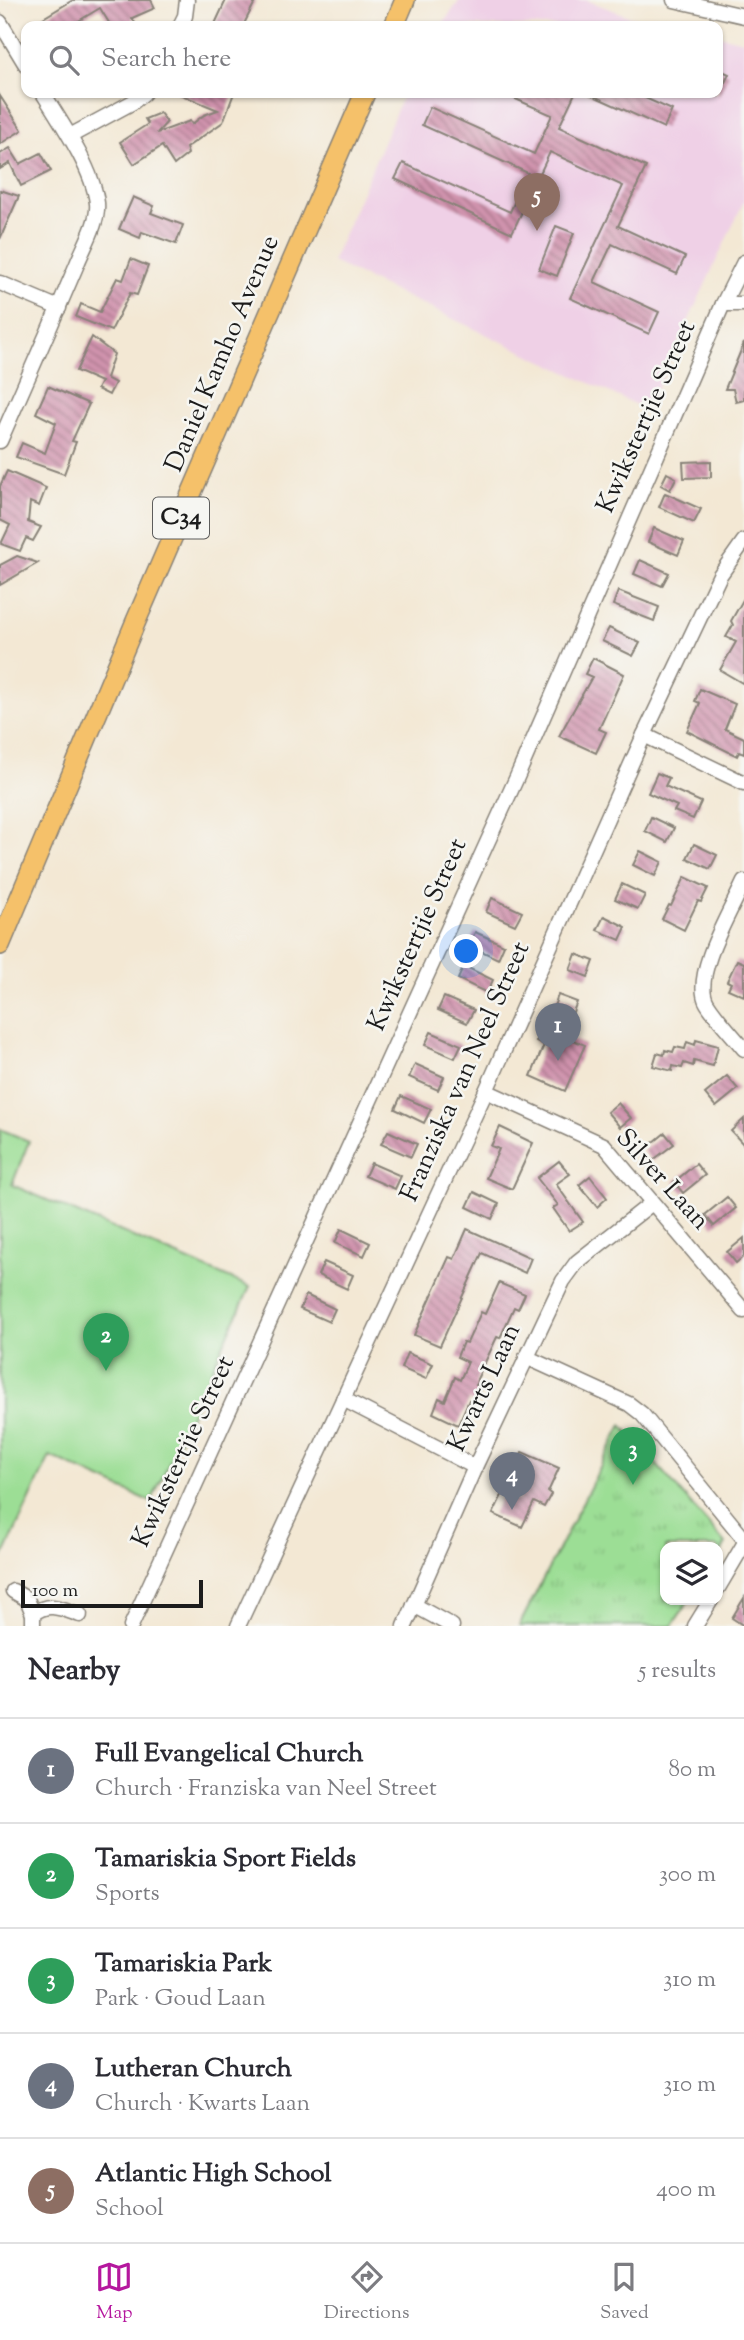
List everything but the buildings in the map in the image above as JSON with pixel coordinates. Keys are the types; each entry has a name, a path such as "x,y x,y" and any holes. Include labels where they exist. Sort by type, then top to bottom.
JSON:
{"main road":[{"path":"396,21 405,0"},
{"name":"Daniel Kamho Avenue","path":"0,945 136,621 363,98"}],"street":[{"path":"182,21 187,0"},
{"path":"674,0 744,16"},
{"path":"0,22 21,57"},
{"path":"0,441 59,308 93,224 97,207 95,191 69,136 46,98"},
{"path":"69,136 137,98"},
{"name":"Kwikstertjie Street","path":"131,1626 517,777 723,304 744,262"},
{"path":"0,283 59,308"},
{"path":"723,304 744,304"},
{"name":"Franziska van Neel Street","path":"237,1626 486,1091 644,735 720,575 744,541"},
{"path":"644,735 744,783"},
{"path":"744,882 705,967 703,985 705,1001 744,1049"},
{"name":"Silver Laan","path":"486,1091 604,1145 744,1311"},
{"name":"Kwarts Laan","path":"405,1626 475,1467 563,1281 577,1262 652,1203"},
{"path":"526,1357 629,1404 642,1414 744,1538"},
{"path":"343,1398 475,1467"},
{"path":"723,1580 744,1544"},
{"path":"13,1591 27,1599 33,1620 47,1606 55,1606 80,1615"},
{"path":"414,1605 452,1626"},
{"path":"695,1626 708,1605"}],"shaded area":[{"path":"460,0 586,0 649,21 445,21"},
{"path":"723,36 744,41 744,201 647,410 332,262 402,98 723,98"}],"green space":[{"path":"0,1129 29,1141 12,1185 250,1287 151,1502 50,1456 3,1557 0,1555"},
{"path":"622,1425 726,1544 723,1549 723,1542 660,1542 660,1605 686,1605 672,1626 519,1626"}],"place":[{"name":"Atlantic High School","path":"537,231"},
{"name":"Full Evangelical Church","path":"558,1061"},
{"name":"Tamariskia Sport Fields","path":"106,1371"},
{"name":"Tamariskia Park","path":"633,1485"},
{"name":"Lutheran Church","path":"512,1510"}]}
